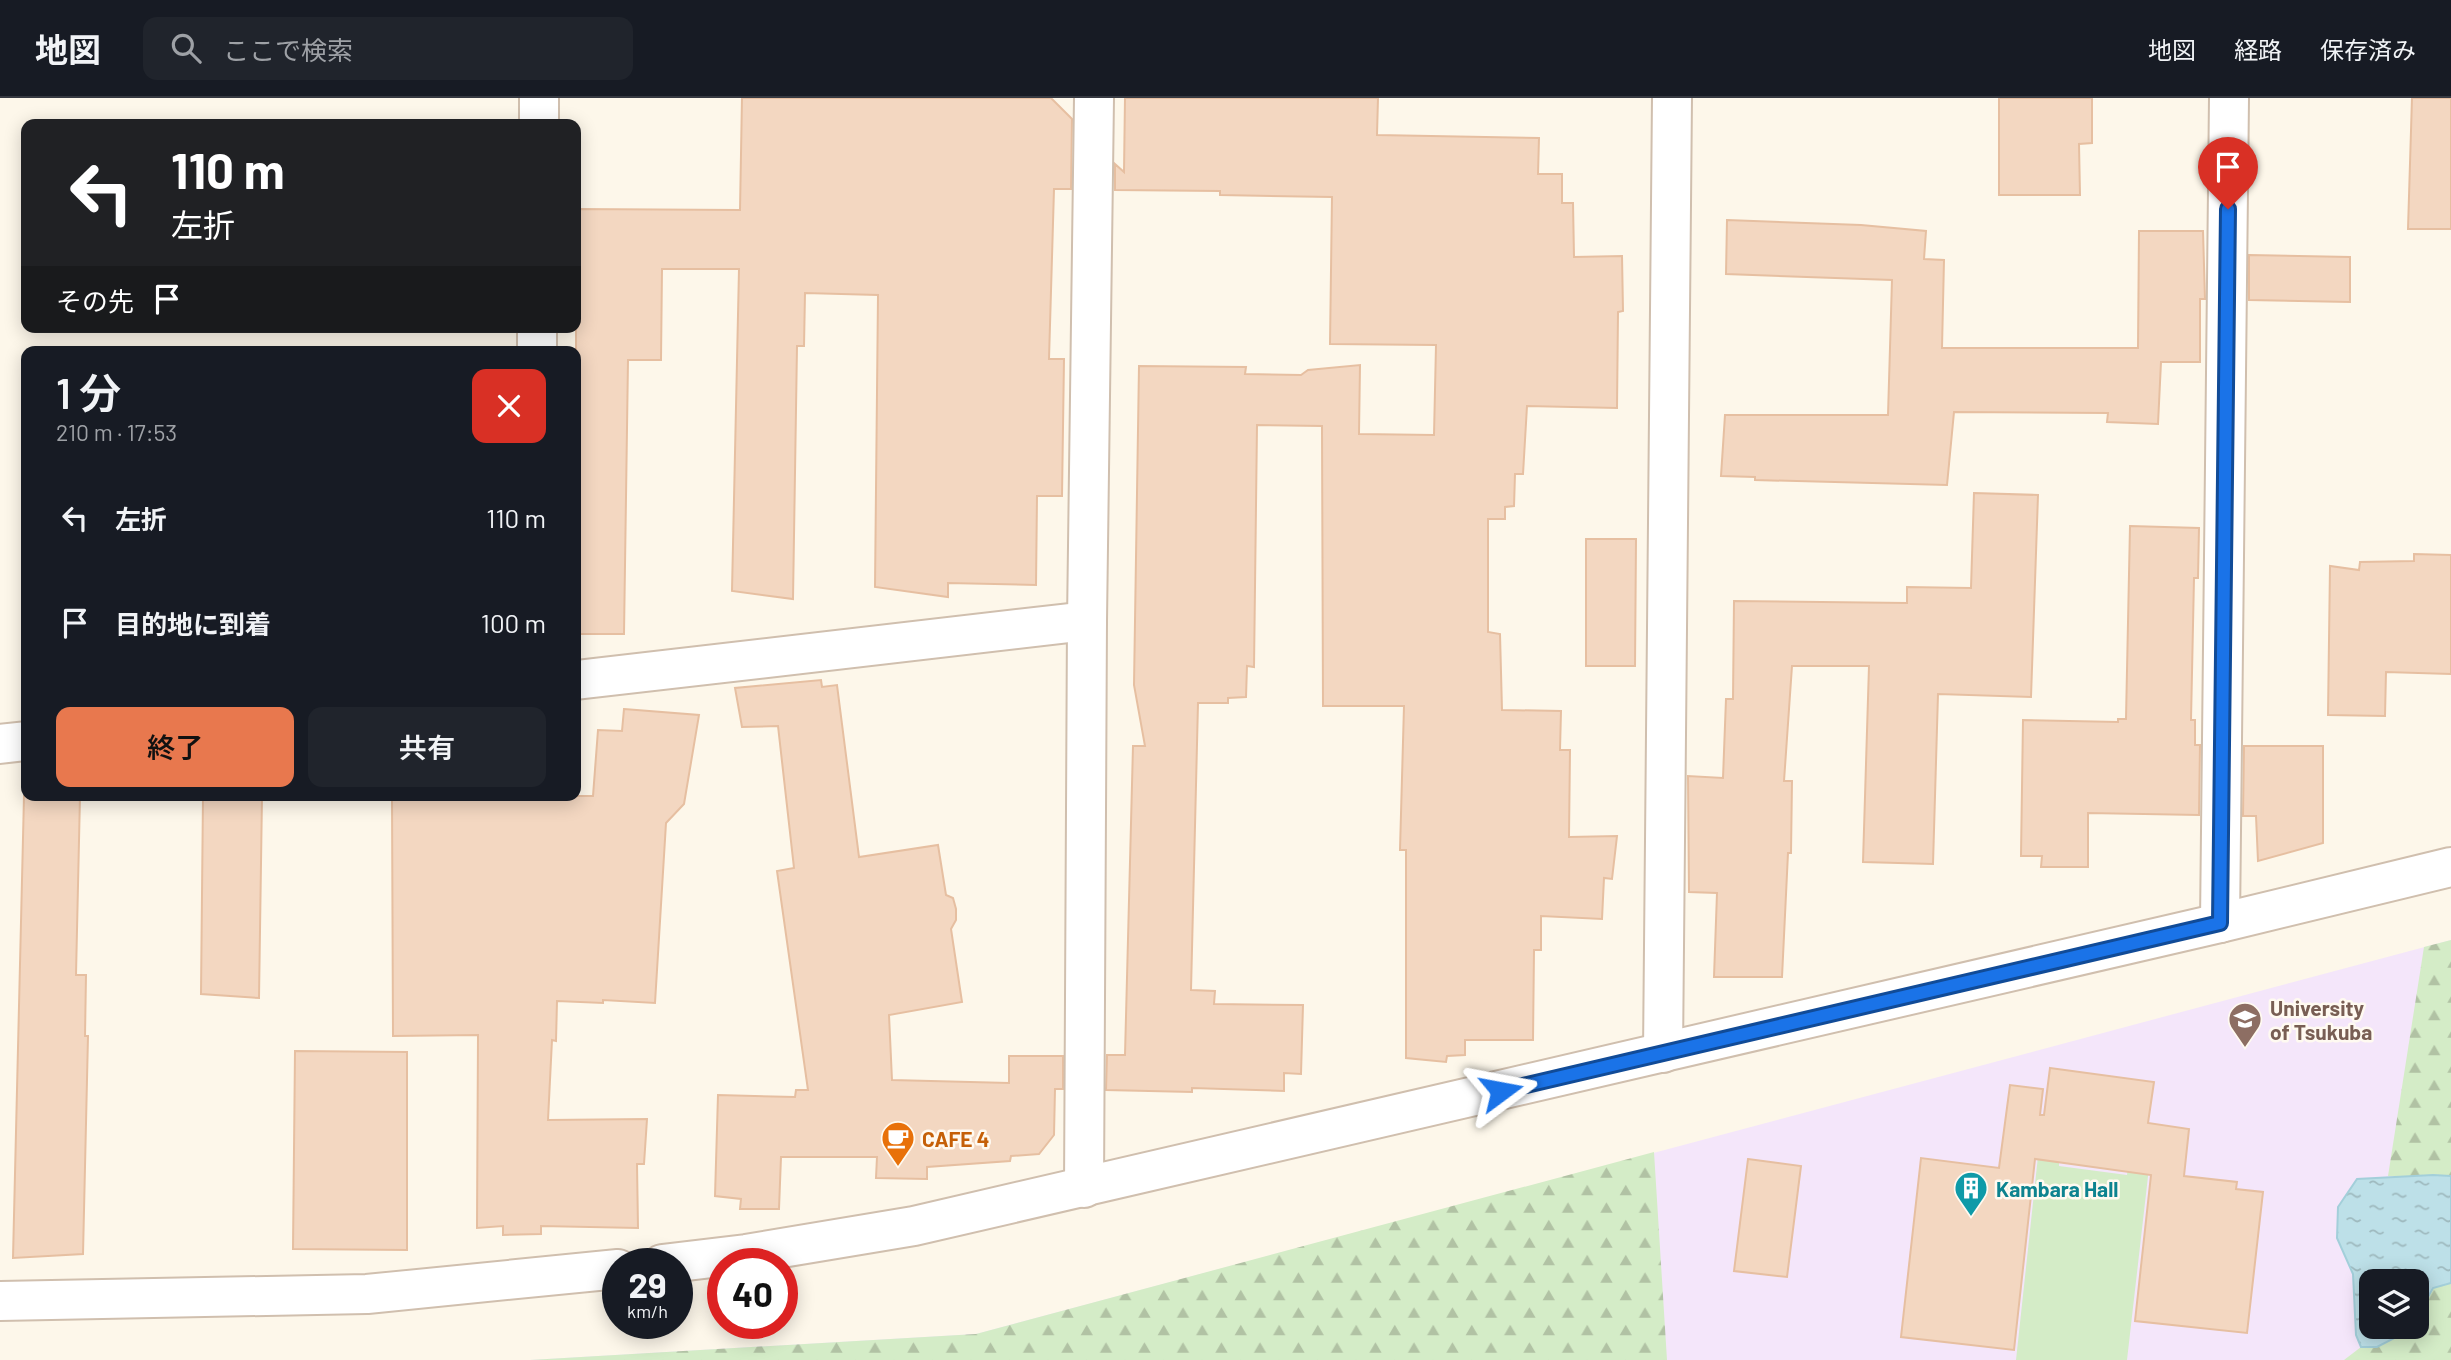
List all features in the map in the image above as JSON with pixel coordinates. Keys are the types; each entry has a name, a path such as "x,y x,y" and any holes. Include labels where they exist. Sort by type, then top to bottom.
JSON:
{"street":[{"path":"539,98 539,119"},
{"path":"1083,1188 1094,98"},
{"path":"1663,1054 1672,98"},
{"path":"2220,923 2230,98"},
{"path":"581,679 1087,621"},
{"path":"0,744 21,742"},
{"path":"693,1260 914,1226 1663,1054 2451,867"},
{"path":"0,1301 367,1294 602,1271"}],"shaded area":[{"name":"University of Tsukuba","path":"2451,940 2451,1360 530,1360 976,1334"}],"green space":[{"path":"2451,940 2451,1176 2388,1176 2424,947"},
{"path":"2039,1147 2059,1149 2059,1166 2127,1175 2129,1157 2150,1159 2127,1360 2016,1360"},
{"path":"1654,1152 1667,1360 530,1360 976,1334"},
{"path":"2451,1283 2451,1360 2344,1360 2361,1347 2377,1347 2392,1339 2429,1339 2429,1295 2433,1288"}],"water":[{"path":"2451,1176 2451,1283 2433,1288 2429,1295 2429,1269 2359,1269 2359,1339 2392,1339 2377,1347 2361,1347 2356,1335 2353,1274 2337,1238 2338,1207 2357,1179"}],"building":[{"path":"742,98 1051,98 1072,119 1071,189 1054,189 1049,359 1064,359 1062,496 1037,496 1036,585 948,583 948,597 875,587 878,295 805,293 804,346 797,346 793,599 732,591 739,269 662,269 661,360 628,360 624,634 581,634 581,346 576,346 576,333 581,333 581,209 740,210"},
{"path":"1125,98 1378,98 1377,135 1539,138 1538,174 1562,174 1562,203 1573,203 1574,257 1622,256 1623,311 1618,312 1617,408 1527,406 1523,474 1515,474 1514,506 1505,507 1505,519 1488,519 1488,632 1500,634 1502,710 1561,711 1560,750 1570,750 1569,837 1617,836 1612,879 1604,878 1602,919 1541,916 1541,950 1534,950 1533,1040 1465,1040 1465,1055 1447,1056 1446,1062 1406,1058 1406,850 1400,850 1404,706 1323,706 1322,426 1257,425 1254,667 1247,666 1246,697 1228,698 1228,703 1198,703 1191,990 1215,991 1214,1004 1303,1005 1301,1074 1284,1073 1284,1091 1192,1088 1192,1092 1106,1090 1107,1055 1125,1055 1133,746 1145,746 1134,685 1139,366 1246,367 1245,374 1301,375 1308,370 1360,365 1359,434 1434,435 1436,345 1330,344 1332,197 1220,195 1220,191 1115,190 1115,164 1124,172"},
{"path":"1999,98 2092,98 2092,143 2079,144 2080,195 1999,195"},
{"path":"2412,98 2451,98 2451,229 2408,229"},
{"path":"1727,220 1861,225 1926,231 1924,259 1944,260 1942,348 2138,348 2139,231 2203,231 2205,299 2200,299 2200,362 2161,362 2158,424 2107,422 2108,413 1954,412 1947,485 1755,480 1755,477 1721,476 1725,415 1888,415 1892,280 1726,274"},
{"path":"2249,255 2350,257 2350,302 2249,300"},
{"path":"1974,493 2038,495 2031,697 1938,694 1933,864 1863,862 1869,666 1792,666 1784,781 1792,781 1791,853 1788,853 1782,977 1714,977 1717,893 1689,892 1688,776 1723,778 1726,699 1733,699 1734,601 1907,603 1907,587 1971,588"},
{"path":"2130,526 2199,528 2198,578 2194,578 2191,720 2195,720 2195,745 2200,745 2199,815 2088,813 2088,867 2041,867 2042,856 2021,856 2023,720 2118,722 2118,719 2126,719"},
{"path":"1586,539 1636,539 1635,666 1586,666"},
{"path":"2414,554 2451,555 2451,674 2386,672 2385,716 2328,715 2330,566 2359,570 2360,562 2414,561"},
{"path":"821,680 822,687 837,685 859,857 938,845 946,895 953,898 956,909 956,920 951,929 962,1002 889,1015 892,1080 1009,1083 1009,1056 1063,1056 1063,1089 1055,1089 1054,1135 1039,1154 1011,1156 1010,1161 927,1167 927,1179 876,1178 877,1157 781,1157 779,1209 740,1209 741,1199 715,1196 718,1095 795,1097 796,1090 808,1090 777,871 794,868 778,726 742,727 735,688"},
{"path":"624,709 699,715 684,804 666,823 655,1003 557,1001 548,1120 647,1119 644,1164 637,1164 638,1228 541,1226 541,1234 503,1235 503,1226 477,1228 478,1035 393,1036 392,801 581,801 581,796 593,796 598,730 622,731"},
{"path":"2244,746 2323,746 2323,843 2258,861 2256,816 2243,816"},
{"path":"24,801 80,801 76,975 86,975 85,1036 88,1036 83,1254 13,1258"},
{"path":"203,801 262,801 259,998 201,994"},
{"path":"295,1051 407,1052 407,1250 293,1249"},
{"name":"Kambara Hall","path":"2050,1068 2154,1082 2148,1123 2189,1129 2184,1176 2237,1182 2236,1189 2263,1192 2247,1333 2135,1321 2151,1175 2035,1159 2014,1350 1901,1337 1921,1158 1999,1168 2010,1085 2043,1089 2040,1115 2044,1115"},
{"path":"1748,1159 1801,1166 1787,1277 1734,1271"}],"place":[{"name":"University of Tsukuba","path":"2245,1049"},
{"name":"CAFE 4","path":"898,1168"},
{"name":"Kambara Hall","path":"1971,1218"}],"route":[{"path":"1501,1091 2220,923 2228,209"}]}
